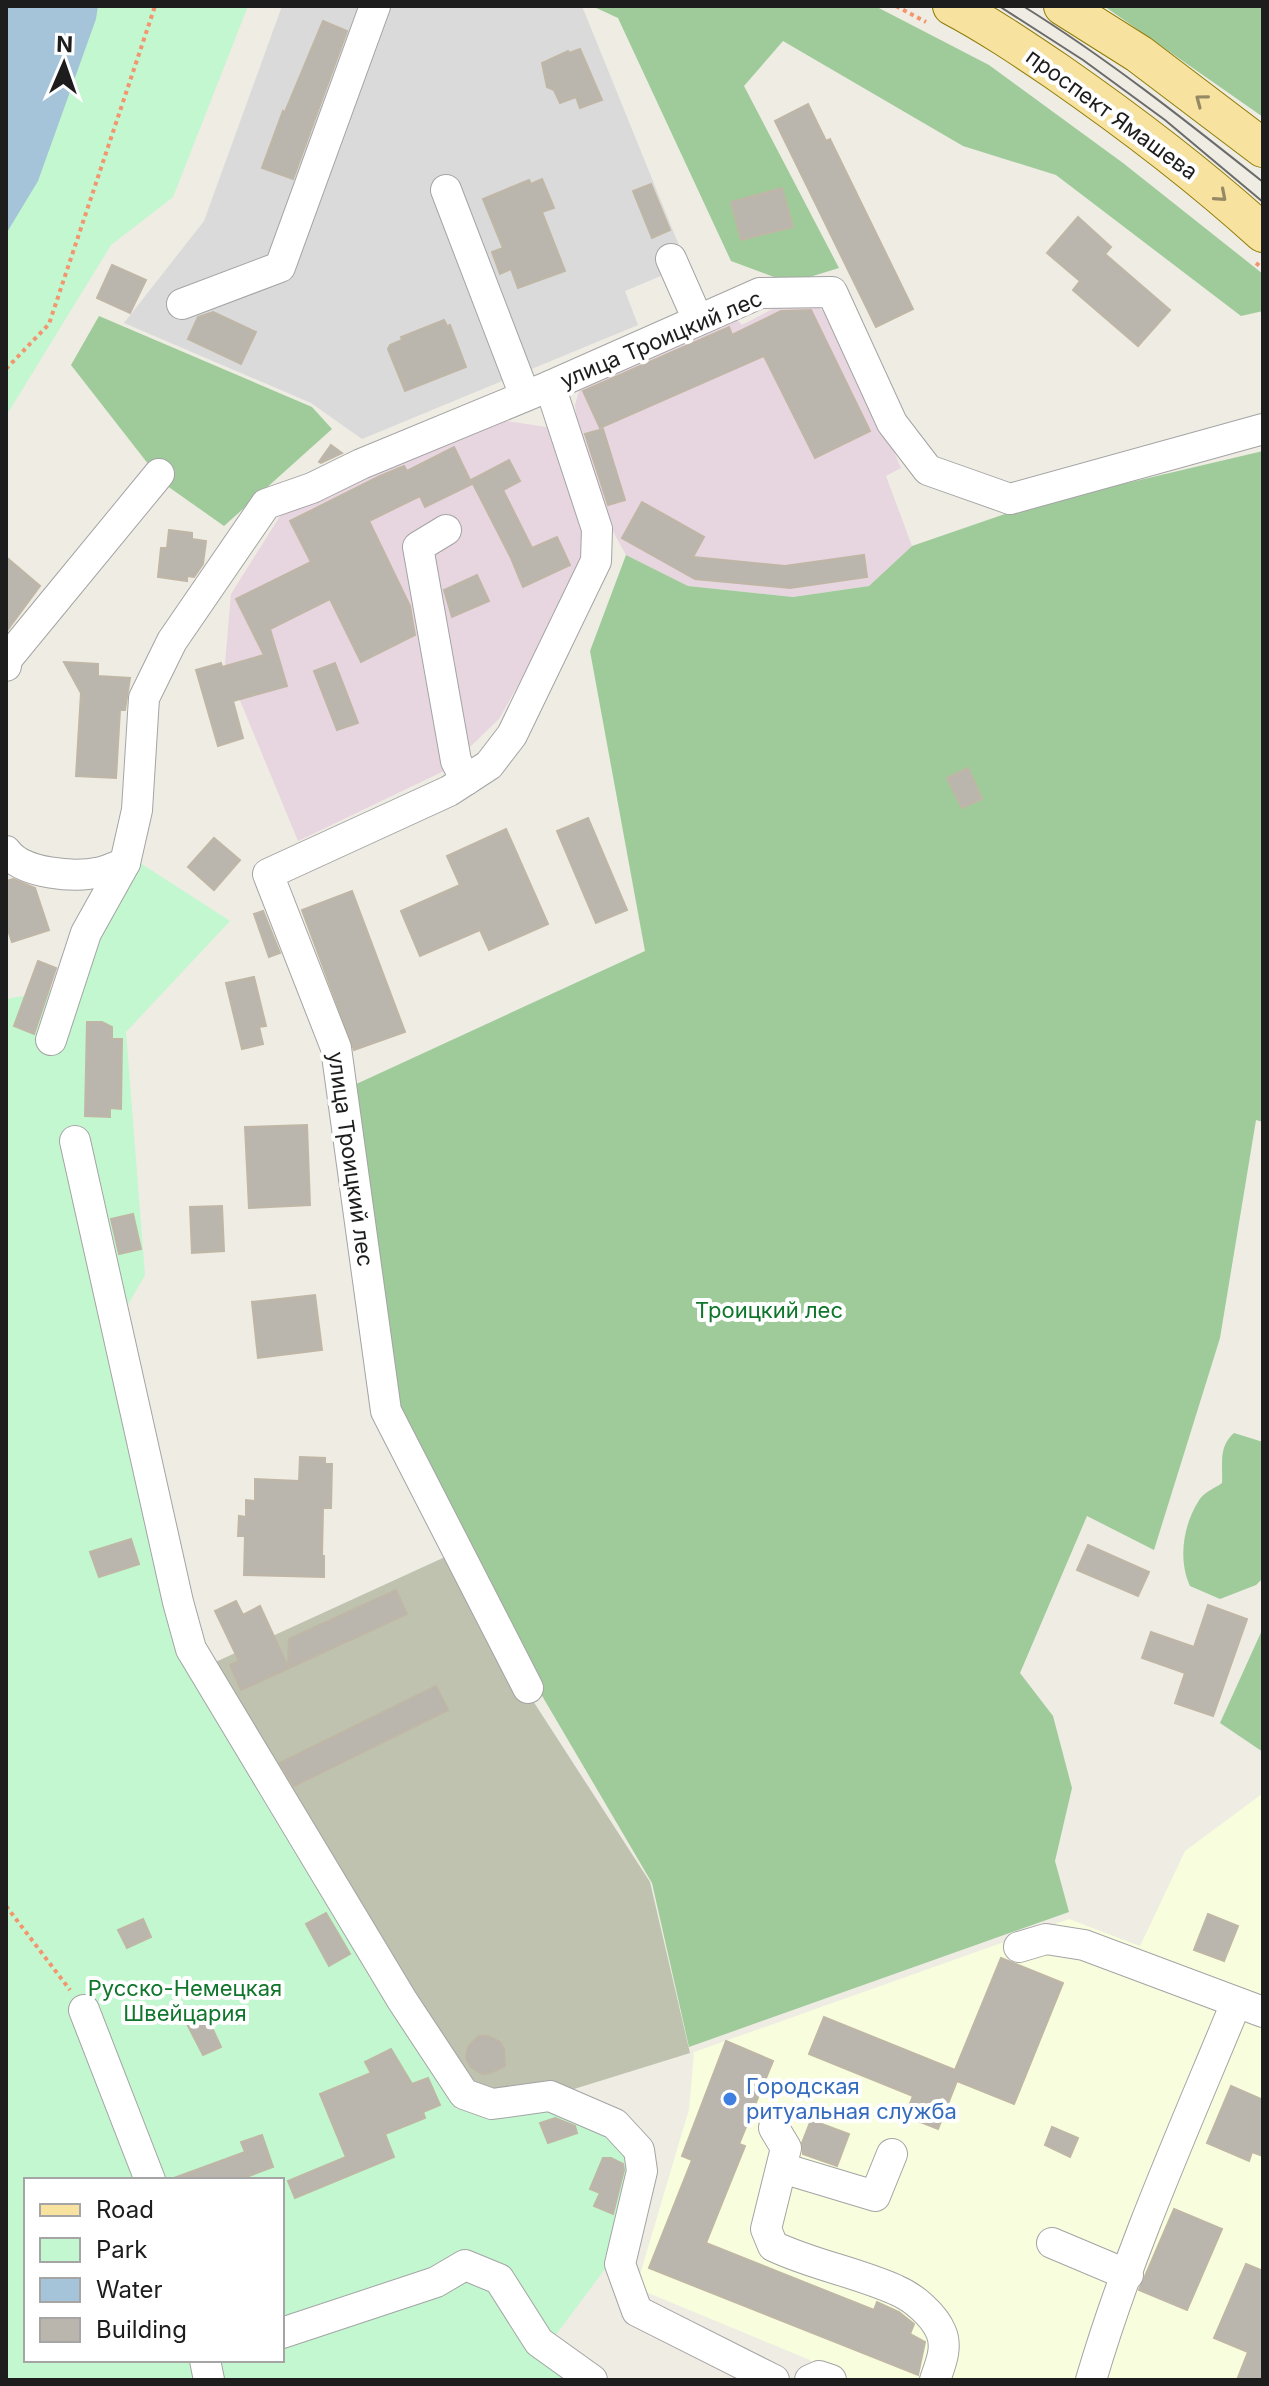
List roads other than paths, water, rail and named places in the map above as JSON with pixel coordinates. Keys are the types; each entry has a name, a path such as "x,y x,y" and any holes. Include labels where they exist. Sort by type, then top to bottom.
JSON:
{"main road":[{"name":"проспект Ямашева","path":"952,6 985,23 1101,102 1216,191 1263,233"},
{"path":"1063,6 1139,54 1263,148"}],"street":[{"path":"182,304 280,267 375,6"},
{"path":"51,1040 86,933 125,863 137,810 144,698 172,641 266,504 312,488 361,464 537,391 446,190"},
{"path":"671,259 698,320"},
{"name":"улица Троицкий лес","path":"528,1688 386,1411 336,1048 268,874 449,791 489,765 512,735 596,561 597,529 537,391 760,293 832,292 892,423 928,470 1010,499 1263,429"},
{"path":"6,666 7,659 159,474"},
{"path":"446,530 418,547 456,761 466,780"},
{"path":"6,851 11,858 42,872 99,872 125,863"},
{"path":"75,1141 191,1649 402,2000 464,2094 492,2104 550,2096 615,2124 639,2150 642,2171 620,2264 637,2311 774,2380"},
{"path":"1019,1947 1046,1939 1084,1945 1250,2008 1128,2275 1091,2380"},
{"path":"84,2010 149,2178"},
{"path":"774,2128 786,2148 766,2229 773,2246 799,2258 898,2291 926,2310 941,2331 944,2348 935,2380"},
{"path":"782,2168 875,2196 892,2154"},
{"path":"1052,2243 1128,2275"},
{"path":"284,2332 436,2282 465,2265 499,2279 539,2342 592,2380"},
{"path":"810,2380 819,2376 831,2380"}],"water":[{"path":"6,6 98,6 38,181 6,234"}],"tram line":[{"path":"999,6 1083,60 1165,120 1263,202"},
{"path":"1023,6 1116,69 1263,182"}],"place":[{"name":"Городская ритуальная служба","path":"730,2099"}],"park label":[{"name":"Троицкий лес","path":"769,1310"},
{"name":"Русско-Немецкая Швейцария","path":"185,2000"}]}
